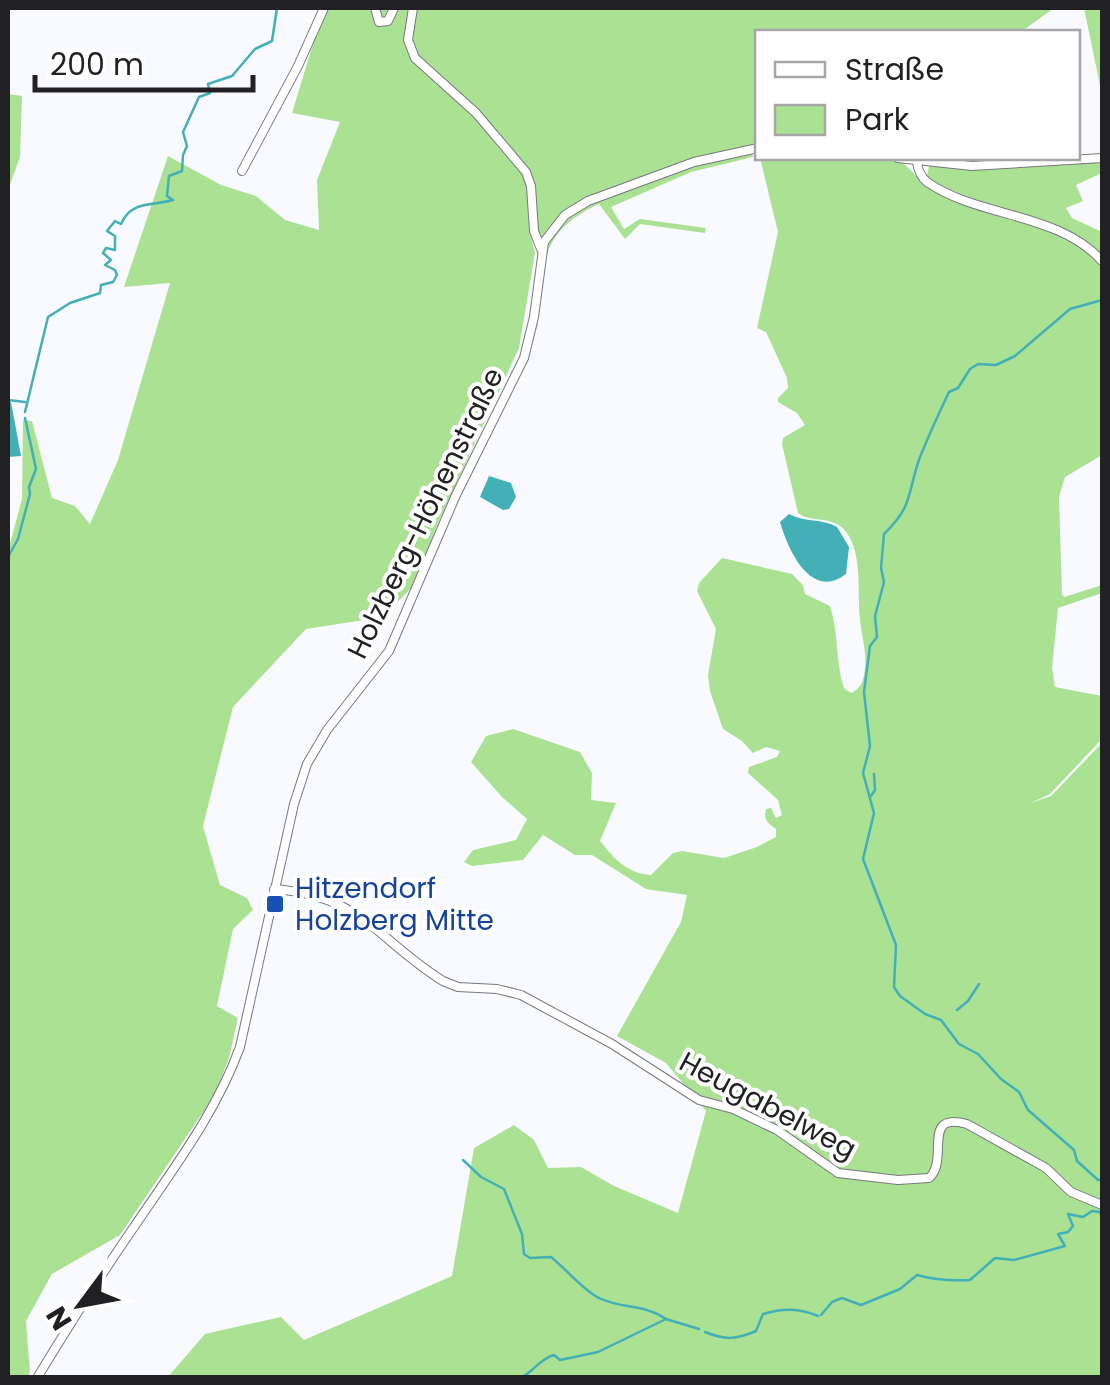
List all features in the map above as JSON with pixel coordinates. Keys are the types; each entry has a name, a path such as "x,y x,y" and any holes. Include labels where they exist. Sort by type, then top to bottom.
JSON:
{"street":[{"path":"242,171 324,8"},
{"path":"374,8 379,22 388,21 394,8"},
{"name":"Holzberg-Höhenstraße","path":"37,1378 223,1090 240,1047 274,889 307,764 327,730 389,651 456,494 524,358 534,317 541,248 534,231 531,186 526,172 476,113 415,58 408,40 413,8"},
{"path":"541,248 562,218 579,206 681,166 755,149"},
{"path":"908,160 972,166 1070,160"},
{"path":"917,162 927,182 1055,230 1094,252 1102,261"},
{"name":"Heugabelweg","path":"274,889 308,894 348,907 443,981 458,987 521,995 612,1044 699,1100 733,1109 776,1130 838,1174 898,1180 929,1178 938,1168 938,1134 942,1125 954,1120 1046,1168 1071,1192 1102,1206"}],"green space":[{"path":"324,8 1054,8 1024,30 755,30 755,146 693,160 560,215 542,237 537,235 529,195 535,253 519,348 437,525 415,584 396,604 383,597 364,620 306,629 233,707 203,826 220,885 247,898 253,910 233,929 217,1006 238,1018 229,1058 214,1096 120,1235 52,1274 26,1321 28,1377 8,1378 8,551 22,499 23,420 32,421 52,498 75,506 90,524 118,460 170,283 124,287 168,156 221,185 256,196 285,220 319,230 317,180 340,122 292,113"},
{"path":"1084,8 1102,8 1102,95"},
{"path":"8,94 22,96 20,157 8,190"},
{"path":"751,151 753,157 691,172 611,207 624,229 640,219 706,228 705,233 640,224 625,239 599,204 578,215 563,228 546,256 537,331 538,277 557,226 593,201 619,190 706,161"},
{"path":"760,160 896,160 947,193 1065,236 1102,265 1102,455 1065,477 1059,497 1062,594 1064,597 1102,585 1102,593 1058,608 1052,668 1055,687 1102,696 1102,739 1050,794 1031,803 1051,796 1102,743 1102,1377 167,1378 205,1334 281,1317 304,1340 452,1276 474,1148 514,1125 534,1140 548,1168 581,1167 614,1186 678,1213 706,1111 666,1063 617,1036 681,922 687,895 646,889 592,855 575,855 543,835 523,860 472,866 464,862 473,850 516,840 527,819 471,762 486,736 513,729 580,752 592,773 591,800 616,803 600,841 622,864 642,874 651,875 673,853 724,858 776,837 776,829 765,813 771,808 776,818 782,815 778,800 748,773 749,767 777,757 780,751 766,747 753,753 723,729 708,675 716,629 697,591 699,583 722,558 792,574 803,585 805,594 830,606 844,688 851,693 858,689 865,671 852,542 836,523 798,513 782,444 783,438 805,425 797,413 778,402 788,388 787,378 766,332 757,328 778,232"},
{"path":"1102,161 1102,173 1076,185 1083,201 1066,208 1072,218 1102,232 1102,257 1063,230 970,197 927,177 929,166 972,169"}],"water":[{"path":"11,402 21,456 8,457 8,403"},
{"path":"489,476 511,483 516,497 509,509 503,510 480,497"},
{"path":"789,514 837,527 849,547 846,574 833,581 822,581 803,569 780,522"}],"waterway":[{"path":"25,412 48,317 70,303 100,293 101,285 113,282 117,275 105,265 111,260 103,253 106,248 115,250 115,236 107,231 115,221 121,224 137,207 173,200 167,196 169,176 182,171 187,146 183,132 199,97 210,93 208,84 232,76 255,49 272,41 277,8"},
{"path":"1102,300 1070,309 1015,356 996,365 978,364 958,388 949,392 920,457 905,506 884,534 884,582 864,692 870,746 863,773 874,813 863,859 896,945 894,987 925,1014 941,1020 959,1044 978,1054 1019,1092 1028,1110 1074,1150 1077,1161 1102,1180"},
{"path":"8,400 25,402"},
{"path":"8,557 18,539 36,469 25,418"},
{"path":"871,796 875,790 874,774"},
{"path":"957,1010 979,984"},
{"path":"463,1160 481,1177 504,1189 522,1234 524,1254 530,1258 551,1257 599,1298 666,1319"},
{"path":"821,1315 832,1302 842,1298 861,1305 900,1289 917,1275 970,1280 995,1258 1014,1260 1065,1246 1058,1234 1073,1226 1068,1214 1083,1217 1092,1211 1100,1212 1102,1218"},
{"path":"705,1332 724,1338 742,1336 756,1331 763,1314 777,1311 798,1310 818,1316"},
{"path":"520,1378 549,1357 554,1355 560,1360 598,1352 666,1319 699,1329"}],"place":[{"name":"Hitzendorf Holzberg Mitte","path":"275,904"}]}
